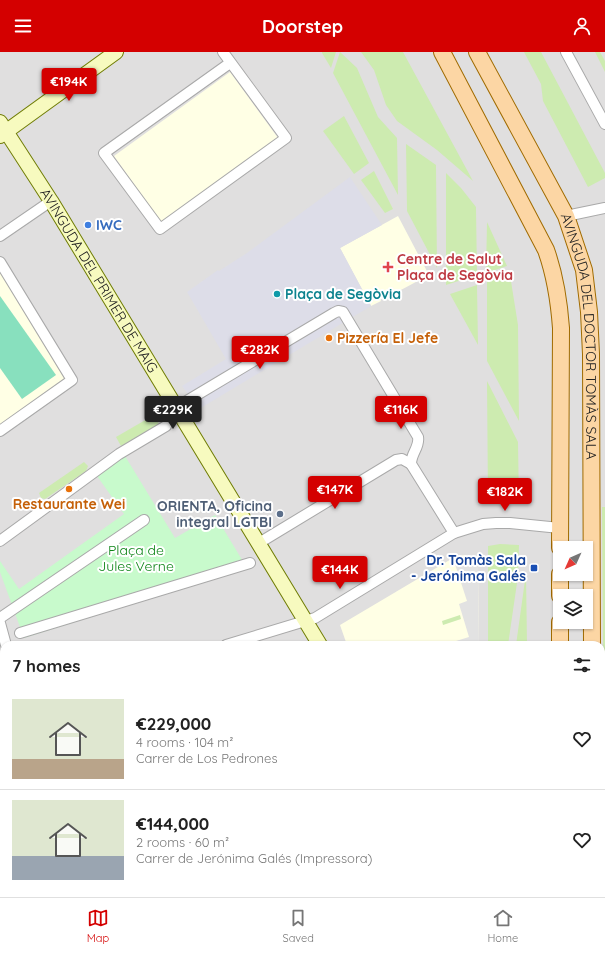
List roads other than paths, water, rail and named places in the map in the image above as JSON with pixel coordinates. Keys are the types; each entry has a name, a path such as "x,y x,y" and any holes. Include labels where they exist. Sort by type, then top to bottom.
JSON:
{"main road":[{"name":"AVINGUDA DEL DOCTOR TOMÀS SALA","path":"442,52 546,250 551,265 558,300 561,328 560,541"},
{"name":"AVINGUDA DEL DOCTOR TOMÀS SALA","path":"477,52 566,216 584,270 589,318 592,641"},
{"path":"560,629 560,641"}],"street":[{"path":"2,130 116,52"},
{"path":"223,52 286,138 160,229 104,153 230,63"},
{"path":"566,52 605,124"},
{"name":"AVINGUDA DEL PRIMER DE MAIG","path":"2,130 51,201 175,408 318,641"},
{"path":"0,236 51,201"},
{"path":"566,216 605,208"},
{"path":"0,262 72,380 0,431"},
{"path":"175,408 334,313 338,311 343,312 418,437 419,442 413,454 411,464"},
{"path":"0,540 119,454 166,426"},
{"path":"259,543 396,460 402,459 411,464 454,533"},
{"path":"0,618 144,520"},
{"path":"238,641 306,621 327,612 454,533 483,524 496,523 560,528"},
{"path":"20,633 250,563"},
{"path":"0,623 5,641"}],"place":[{"name":"IWC","path":"88,225"},
{"name":"Centre de Salut Plaça de Segòvia","path":"388,267"},
{"name":"Plaça de Segòvia","path":"277,294"},
{"name":"Pizzería El Jefe","path":"329,338"},
{"name":"Restaurante Wei","path":"69,489"},
{"name":"ORIENTA, Oficina integral LGTBI","path":"280,514"},
{"name":"Dr. Tomàs Sala - Jerónima Galés","path":"534,568"}],"park label":[{"name":"Plaça de Jules Verne","path":"136,558"}]}
